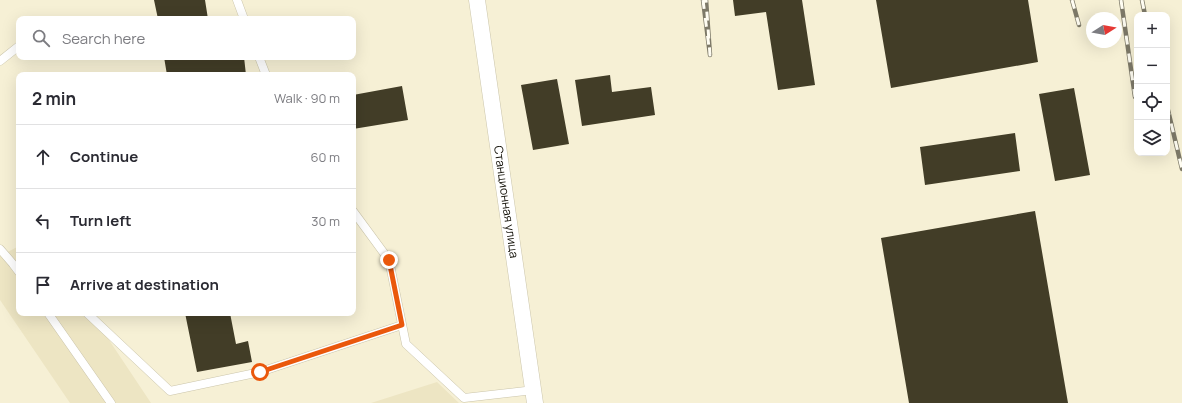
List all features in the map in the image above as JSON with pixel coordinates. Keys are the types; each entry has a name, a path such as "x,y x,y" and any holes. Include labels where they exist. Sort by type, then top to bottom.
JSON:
{"street":[{"name":"Станционная улица","path":"477,0 535,396"}],"lane":[{"path":"237,0 243,16"},
{"path":"0,61 16,48"},
{"path":"260,60 265,72"},
{"path":"356,215 389,260 406,344 464,398 535,396"},
{"path":"0,249 16,268"},
{"path":"50,316 111,403"},
{"path":"90,316 170,391 260,372 402,325"}],"shaded area":[{"path":"16,248 16,316 93,316 151,403 70,403 0,300 0,256"},
{"path":"437,382 459,403 371,403"}],"building":[{"path":"154,0 205,0 208,16 157,16"},
{"path":"733,0 802,0 815,85 778,90 766,12 735,16"},
{"path":"876,0 1028,0 1038,62 891,88"},
{"path":"164,60 244,60 246,72 166,72"},
{"path":"610,75 612,92 651,87 655,115 582,126 575,80"},
{"path":"557,79 569,144 533,150 521,85"},
{"path":"402,86 408,120 356,129 356,94"},
{"path":"1074,88 1090,175 1055,181 1039,94"},
{"path":"1015,133 1020,171 925,185 920,147"},
{"path":"1035,211 1068,403 909,403 881,238"},
{"path":"186,316 231,316 236,344 248,341 252,362 197,372"}],"railway":[{"path":"703,0 710,55 706,0"},
{"path":"1072,0 1079,25"},
{"path":"1121,0 1134,90"},
{"path":"1142,0 1144,12"},
{"path":"1170,119 1182,169"}],"route":[{"path":"260,372 402,325 389,260"}]}
